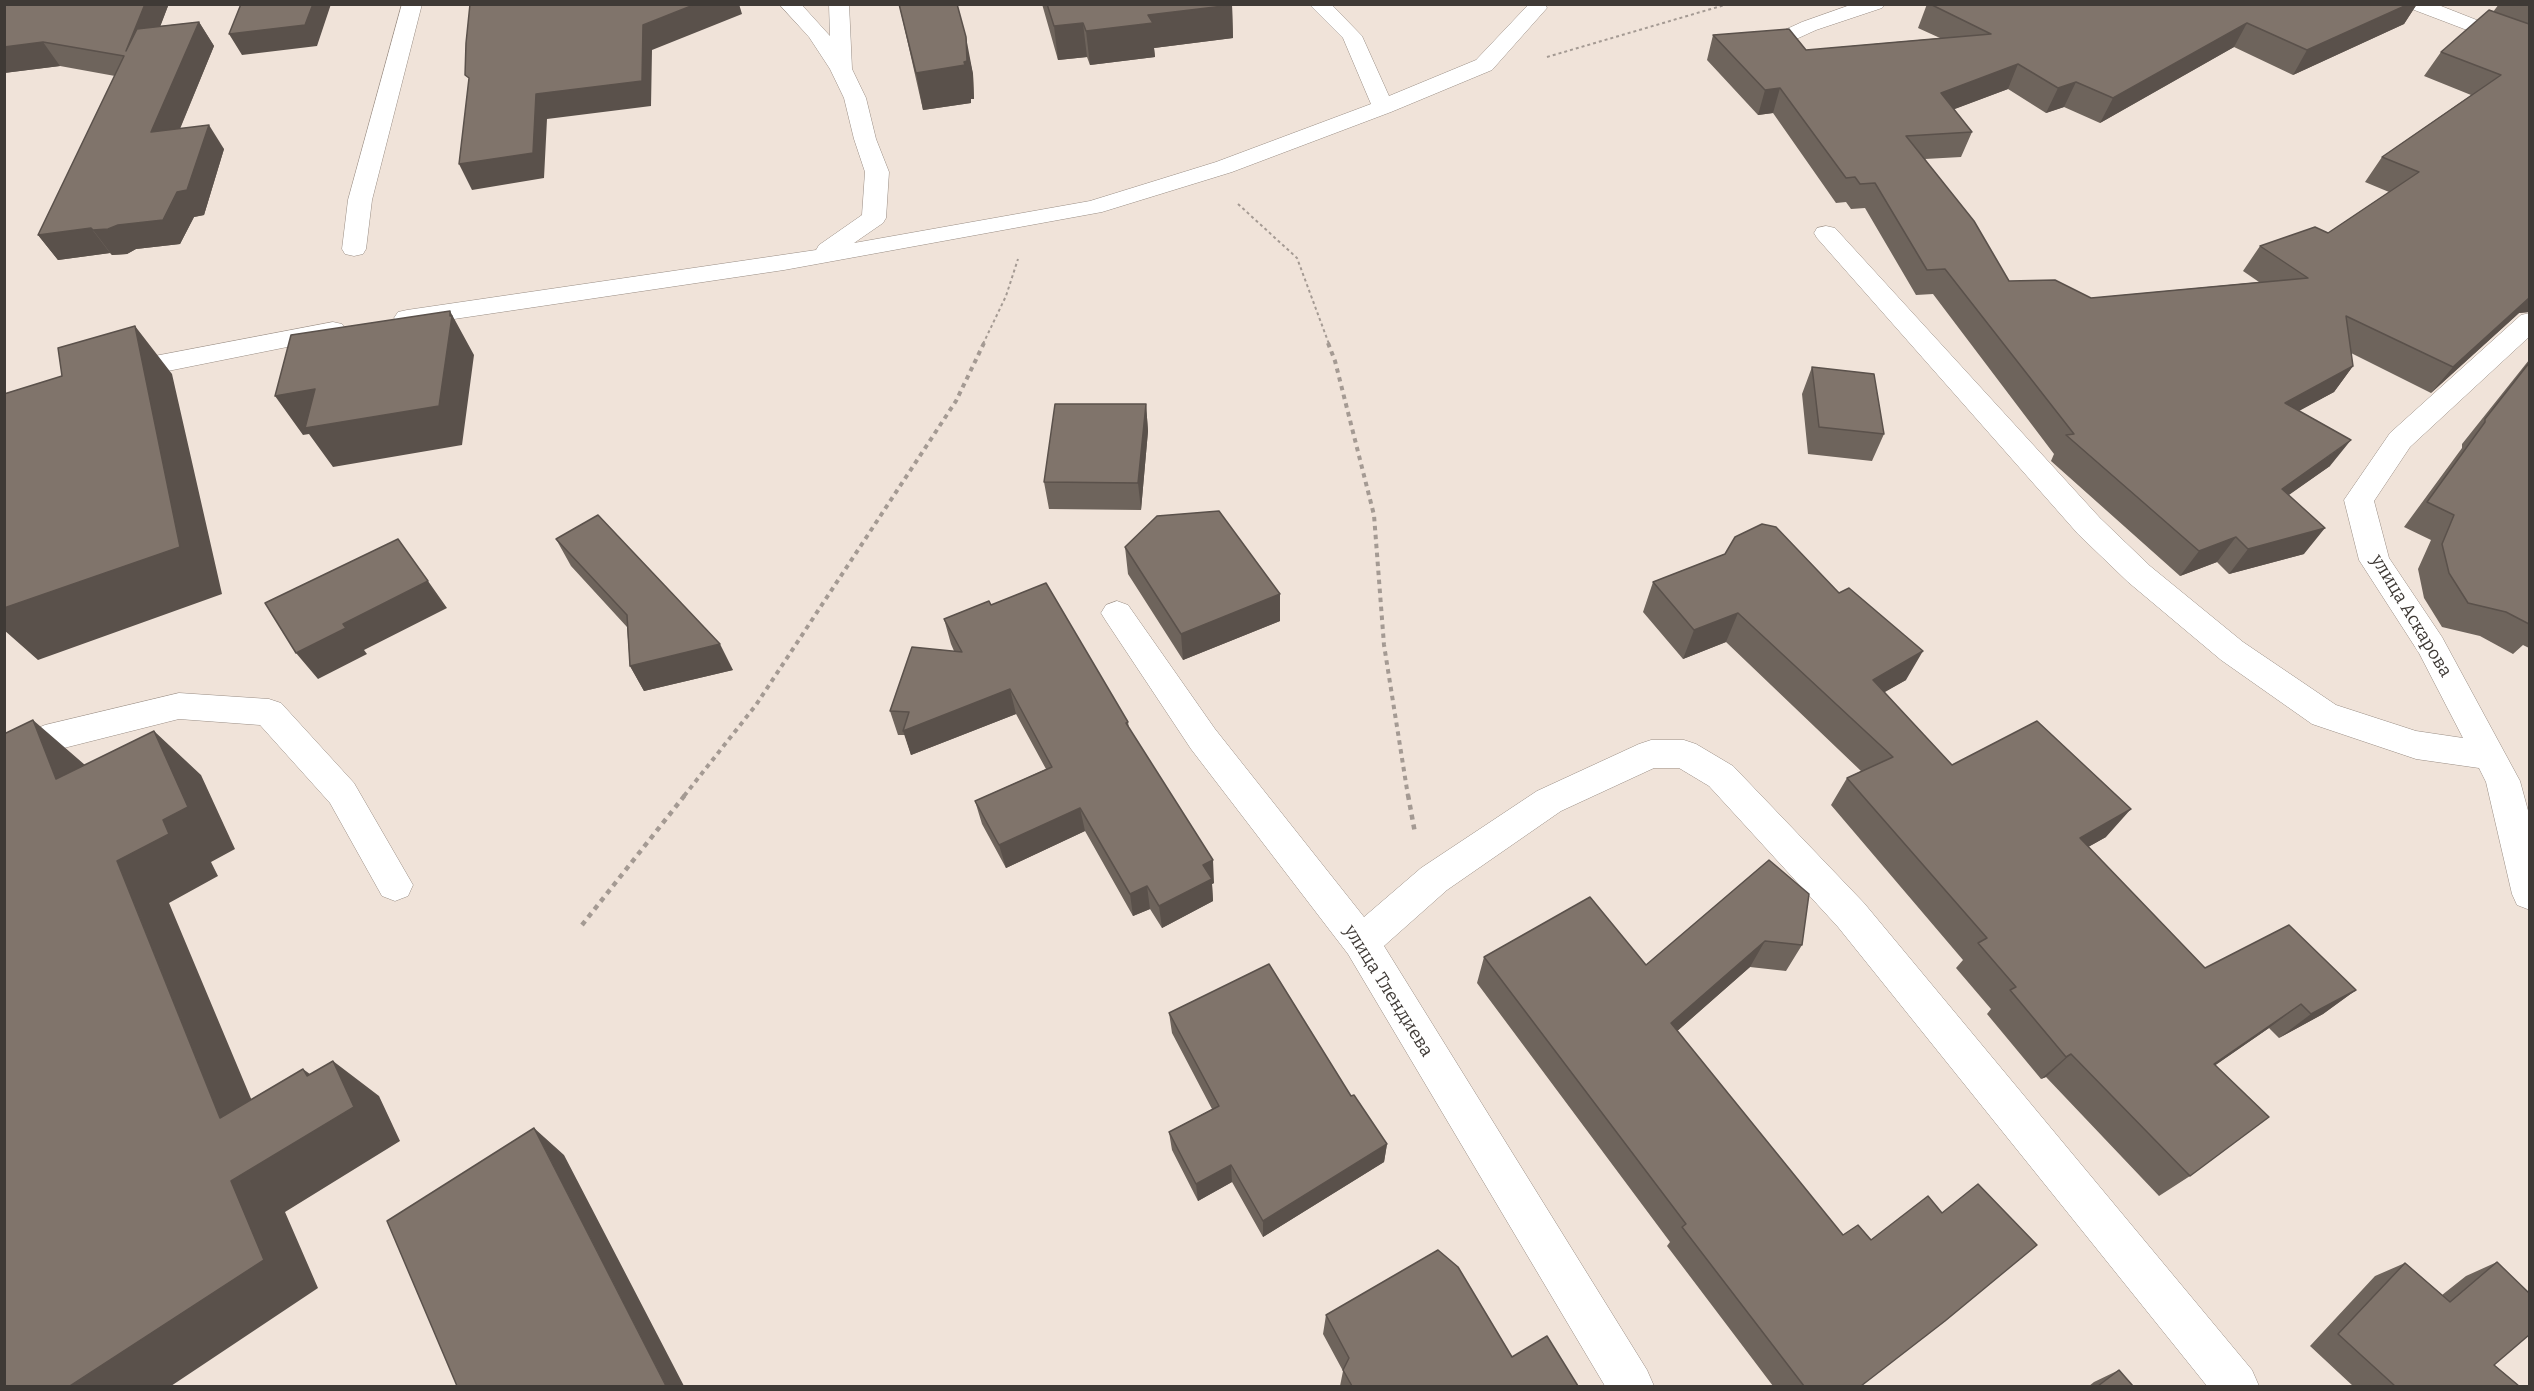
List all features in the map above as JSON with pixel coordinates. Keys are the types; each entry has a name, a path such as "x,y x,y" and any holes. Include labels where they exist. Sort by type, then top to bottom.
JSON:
{"street":[{"path":"354,249 360,200 412,4"},
{"path":"789,4 817,33 841,69 855,98 865,139 878,172 874,218 819,256"},
{"path":"839,4 841,69"},
{"path":"1319,4 1352,36 1383,107"},
{"path":"1774,42 1809,26 1875,4"},
{"path":"2416,4 2529,48"},
{"path":"98,376 367,324 819,256 1094,207 1203,173 1383,107 1484,65 1537,8"},
{"path":"1826,233 2089,526 2139,574 2232,651 2324,715 2416,745 2490,756"},
{"name":"улица Аскарова","path":"2529,321 2400,440 2359,500 2374,560 2431,646 2503,781 2529,894"},
{"name":"улица Тлендиева","path":"1117,613 1203,739 1361,942 1631,1386"},
{"path":"4,757 45,739 179,706 269,712 342,793 395,885"},
{"path":"1361,942 1434,879 1549,801 1651,754 1684,754 1721,776 1851,915 2235,1386"}],"path":[{"path":"1484,65 1536,60 1596,44 1694,12 1728,4"},
{"path":"1203,173 1297,258 1335,361 1374,515 1384,645 1400,756 1418,849 1434,879"},
{"path":"582,925 756,705 956,401 1006,296 1032,218"}],"building":[{"path":"145,4 126,51 137,29 199,22 151,132 209,125 187,190 177,192 163,220 118,225 108,229 93,230 91,228 38,235 124,56 43,42 4,47 4,5"},
{"path":"241,4 313,4 305,25 229,34"},
{"path":"470,4 696,4 643,25 642,81 536,94 533,153 459,164 469,78 465,75"},
{"path":"899,4 957,4 966,37 967,61 964,62 965,65 916,73"},
{"path":"1047,4 1232,5 1148,15 1153,23 1086,31 1083,23 1054,26"},
{"path":"1930,4 2409,4 2307,50 2247,23 2113,98 2076,82 2058,88 2018,64 1941,93 1972,132 1906,136 1974,221 2009,281 2055,280 2091,298 2308,278 2260,246 2315,227 2328,233 2419,172 2382,157 2501,75 2441,52 2489,10 2529,24 2529,298 2453,367 2346,316 2353,366 2285,403 2351,440 2282,489 2325,528 2248,549 2236,537 2199,551 2066,435 2074,434 1945,269 1927,270 1875,183 1860,184 1855,177 1846,178 1780,88 1765,90 1713,35 1789,29 1806,50 1991,34"},
{"path":"450,311 450,316 452,316 439,406 305,428 315,389 275,396 291,335"},
{"path":"135,326 180,547 4,608 4,394 62,376 58,348"},
{"path":"2529,363 2529,624 2506,612 2468,603 2449,573 2442,544 2454,515 2427,502 2485,419"},
{"path":"1812,367 1874,374 1884,434 1819,427"},
{"path":"1055,404 1146,404 1138,483 1044,482"},
{"path":"1219,511 1280,594 1181,634 1125,547 1157,516"},
{"path":"598,515 720,644 630,666 627,615 556,539"},
{"path":"1762,524 1776,527 1839,593 1849,588 1923,651 1873,680 1952,765 2037,721 2131,809 2080,838 2205,968 2289,925 2356,990 2311,1014 2301,1004 2214,1064 2269,1117 2190,1176 2071,1054 2066,1057 2010,990 2016,987 1978,943 1987,938 1847,778 1893,757 1738,613 1694,630 1653,582 1725,554 1735,537"},
{"path":"398,539 428,581 343,624 346,628 296,653 265,603"},
{"path":"1046,583 1128,722 1126,723 1213,860 1203,865 1212,879 1159,906 1147,886 1130,894 1080,808 999,845 975,801 1052,767 1010,689 903,731 909,712 890,711 912,647 962,652 944,619 989,601 991,605"},
{"path":"33,720 56,779 154,731 188,807 163,820 169,834 117,861 220,1118 303,1069 307,1076 333,1061 354,1107 231,1181 264,1260 70,1386 4,1386 4,734"},
{"path":"1769,860 1809,894 1802,945 1765,941 1671,1023 1843,1235 1858,1225 1871,1240 1928,1196 1942,1213 1978,1184 2037,1245 1861,1386 1804,1386 1682,1227 1686,1224 1484,957 1590,897 1646,965"},
{"path":"1269,964 1351,1096 1354,1095 1387,1144 1263,1221 1231,1165 1196,1184 1169,1132 1219,1106 1169,1013"},
{"path":"534,1128 666,1386 457,1386 387,1221"},
{"path":"1438,1250 1458,1267 1512,1357 1547,1336 1578,1386 1352,1386 1343,1370 1349,1358 1326,1315"},
{"path":"2497,1262 2529,1293 2529,1335 2494,1365 2519,1386 2395,1386 2338,1334 2405,1263 2450,1302"},
{"path":"2119,1370 2133,1386 2098,1386"}]}
